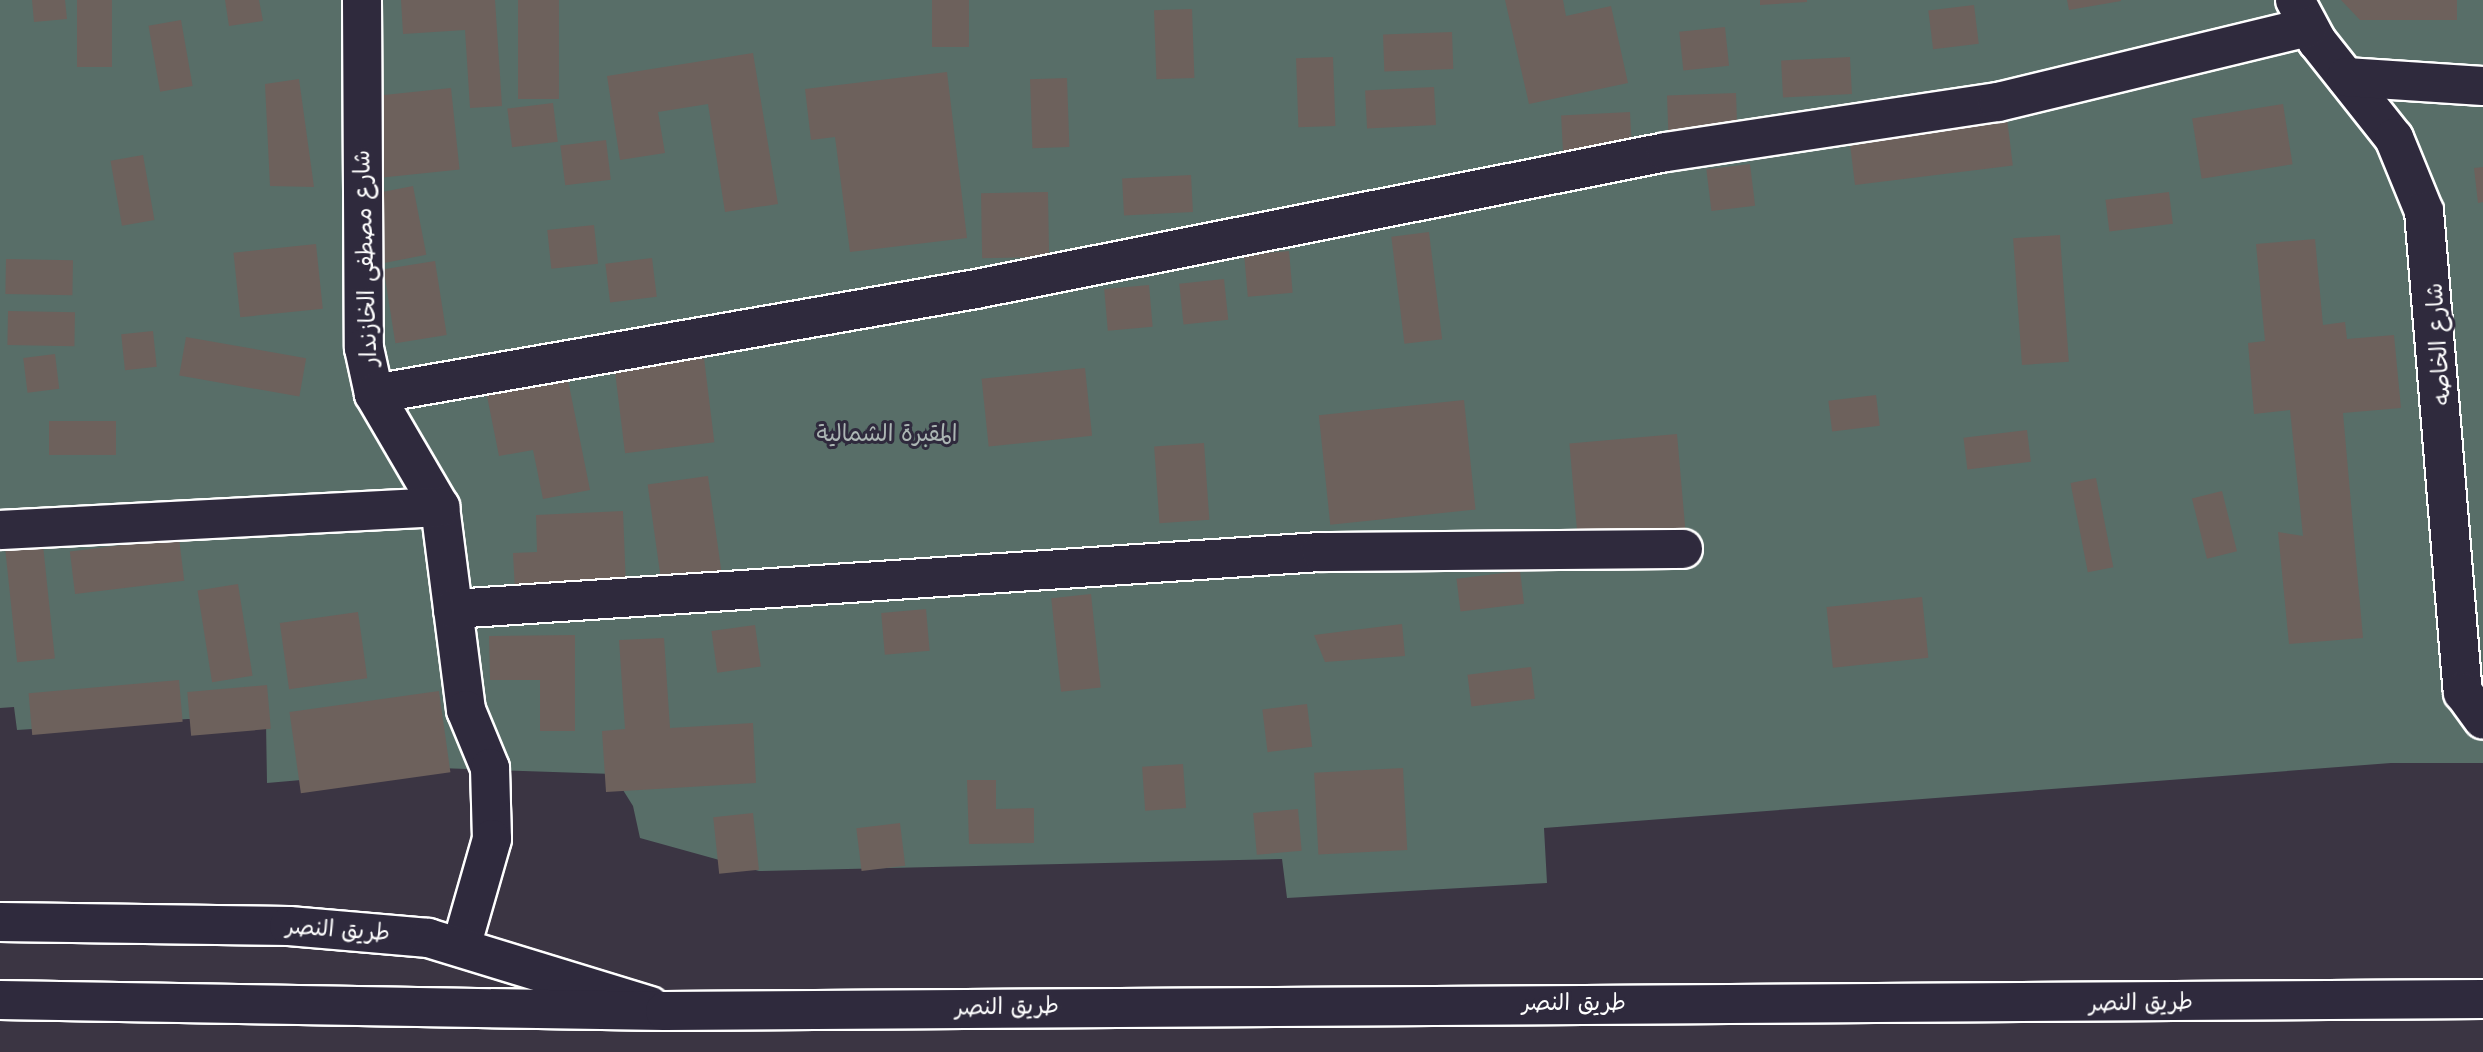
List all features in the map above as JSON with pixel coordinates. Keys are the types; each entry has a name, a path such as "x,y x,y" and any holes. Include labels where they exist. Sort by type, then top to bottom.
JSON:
{"main road":[{"name":"شارع مصطفى الخازندار","path":"362,0 364,348 374,394 440,507 466,710 490,768 493,799 492,839 461,947"},
{"path":"374,394 976,289 1666,152 1998,102 2302,13"},
{"name":"شارع الخاصه","path":"2302,13 2346,77 2394,138 2424,211 2463,692 2483,720"},
{"path":"2346,77 2483,86"},
{"path":"0,530 440,507"},
{"path":"453,609 1321,552 1683,550"},
{"name":"طريق النصر","path":"0,922 350,929 461,947 665,1011"},
{"name":"طريق النصر","path":"0,1000 665,1011 2483,999"}],"green space":[{"name":"المقبرة الشمالية","path":"0,0 2483,0 2483,763 2391,763 1544,828 1547,883 1287,898 1282,859 759,871 640,838 633,806 613,774 439,768 267,783 266,723 188,719 17,730 14,707 0,708"}],"building":[{"path":"32,0 65,0 67,19 34,22"},
{"path":"77,0 112,0 112,67 77,67"},
{"path":"225,0 259,0 263,21 229,26"},
{"path":"401,0 495,0 502,106 470,108 465,30 403,34"},
{"path":"518,0 559,0 559,99 518,99"},
{"path":"932,0 969,0 969,47 932,47"},
{"path":"1505,0 1563,0 1566,16 1611,6 1628,83 1529,104"},
{"path":"1760,0 1807,0 1807,2 1760,5"},
{"path":"2067,0 2121,0 2121,1 2069,10"},
{"path":"2341,0 2457,0 2457,20 2360,20"},
{"path":"1974,5 1979,44 1933,49 1928,11"},
{"path":"1192,9 1194,78 1156,79 1154,10"},
{"path":"181,20 193,86 160,92 149,26"},
{"path":"1725,27 1729,66 1683,71 1679,32"},
{"path":"1452,32 1453,69 1384,71 1383,34"},
{"path":"753,53 778,204 725,212 708,104 658,112 665,153 620,160 607,76"},
{"path":"1333,57 1335,126 1298,127 1296,58"},
{"path":"1850,57 1852,94 1783,98 1781,61"},
{"path":"947,72 967,238 850,252 835,137 811,140 805,89"},
{"path":"1067,78 1069,147 1032,148 1030,79"},
{"path":"299,79 314,187 270,186 265,84"},
{"path":"1434,87 1436,125 1367,129 1365,91"},
{"path":"451,88 460,170 383,178 374,96"},
{"path":"1736,93 1737,131 1668,133 1667,95"},
{"path":"553,103 558,142 512,147 507,109"},
{"path":"2283,104 2293,164 2202,179 2192,118"},
{"path":"2006,110 2013,166 1855,185 1848,129"},
{"path":"1630,112 1632,150 1563,154 1561,116"},
{"path":"606,140 611,180 565,185 560,146"},
{"path":"143,155 154,220 122,226 111,161"},
{"path":"1750,164 1755,206 1711,211 1706,169"},
{"path":"2483,167 2483,202 2478,203 2474,168"},
{"path":"1191,175 1193,212 1124,216 1122,179"},
{"path":"413,186 426,255 384,263 371,194"},
{"path":"1048,192 1049,257 982,258 981,193"},
{"path":"2169,192 2173,224 2109,232 2105,200"},
{"path":"594,225 598,264 551,269 547,230"},
{"path":"1429,232 1442,339 1404,344 1391,237"},
{"path":"2060,235 2069,362 2022,365 2013,238"},
{"path":"2315,239 2323,325 2345,322 2347,339 2394,335 2401,408 2343,413 2363,638 2289,644 2278,532 2303,536 2290,410 2254,414 2248,343 2265,341 2256,244"},
{"path":"316,244 323,309 240,317 233,253"},
{"path":"1289,251 1293,293 1248,297 1244,255"},
{"path":"652,258 657,297 610,302 605,264"},
{"path":"6,259 73,260 72,295 5,294"},
{"path":"435,261 447,335 395,343 384,269"},
{"path":"1224,279 1228,320 1184,324 1179,284"},
{"path":"1149,285 1153,327 1108,331 1104,289"},
{"path":"8,311 75,312 74,346 7,345"},
{"path":"153,331 157,367 125,370 121,334"},
{"path":"186,337 306,358 299,397 179,375"},
{"path":"55,354 59,389 28,393 23,358"},
{"path":"704,358 714,442 625,453 615,369"},
{"path":"1085,368 1092,436 989,446 982,379"},
{"path":"566,370 590,490 543,499 533,450 499,456 485,386"},
{"path":"1876,395 1880,426 1832,432 1828,401"},
{"path":"1464,400 1475,509 1330,525 1319,415"},
{"path":"49,421 116,421 116,455 49,455"},
{"path":"2027,430 2031,462 1967,470 1963,438"},
{"path":"1677,434 1686,533 1578,542 1569,443"},
{"path":"1204,443 1209,520 1159,523 1154,446"},
{"path":"708,476 722,576 662,585 648,484"},
{"path":"2096,478 2113,567 2088,572 2070,483"},
{"path":"2222,491 2237,551 2207,559 2192,498"},
{"path":"623,511 626,587 515,591 513,553 537,552 536,515"},
{"path":"179,538 184,581 75,594 70,551"},
{"path":"43,545 55,658 17,662 5,549"},
{"path":"1520,571 1524,604 1460,612 1456,579"},
{"path":"238,584 253,676 212,682 198,590"},
{"path":"1091,594 1101,687 1061,692 1051,598"},
{"path":"1922,597 1928,658 1833,668 1827,607"},
{"path":"926,609 930,651 885,655 881,613"},
{"path":"358,612 367,678 289,689 280,623"},
{"path":"1402,624 1405,656 1325,662 1314,635"},
{"path":"755,625 761,667 717,673 711,631"},
{"path":"575,635 575,731 540,731 540,680 490,680 489,636"},
{"path":"664,638 670,728 753,723 756,783 606,792 602,731 625,729 619,640"},
{"path":"1531,667 1535,699 1471,707 1467,675"},
{"path":"179,680 183,722 32,735 29,693"},
{"path":"267,685 271,729 191,736 187,692"},
{"path":"439,691 450,772 301,793 289,712"},
{"path":"1307,704 1312,747 1268,752 1262,709"},
{"path":"1183,764 1186,808 1145,811 1142,767"},
{"path":"1403,768 1407,850 1318,855 1314,773"},
{"path":"967,780 996,780 996,809 1034,808 1034,843 969,844"},
{"path":"1298,809 1302,851 1257,855 1253,813"},
{"path":"753,813 759,870 719,874 713,817"},
{"path":"900,823 905,866 862,871 856,828"}]}
